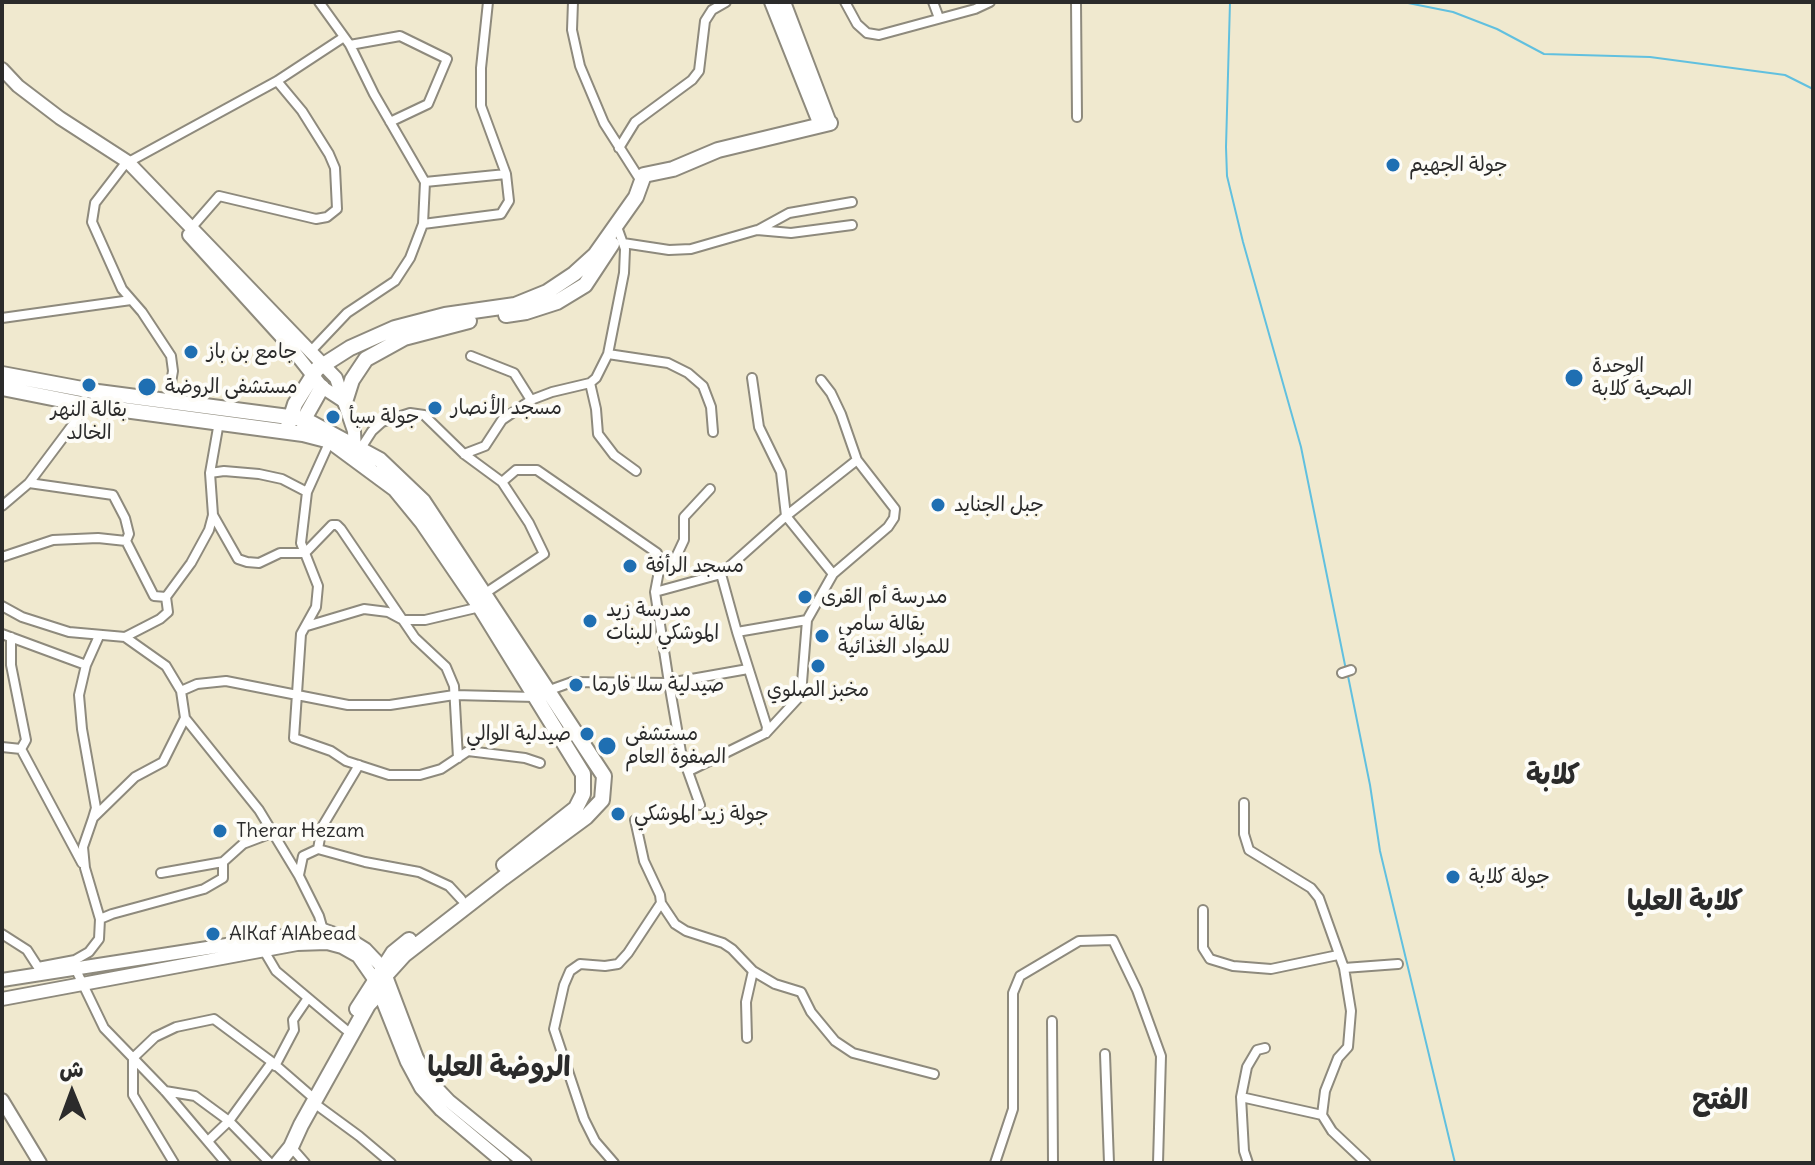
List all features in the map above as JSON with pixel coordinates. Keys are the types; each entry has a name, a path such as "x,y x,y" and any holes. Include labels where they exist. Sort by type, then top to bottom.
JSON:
{"main road":[{"path":"771,2 825,124"},
{"path":"784,2 825,124"},
{"path":"2,69 18,86 60,118 126,163 311,351 319,375 304,426"},
{"path":"288,424 319,375 350,348 395,328 445,315 515,305 547,292 574,274 595,255 636,197 644,175 667,171 718,150 825,124"},
{"path":"126,163 288,344 345,402"},
{"path":"345,402 352,380 366,359 404,338 457,322 526,312 557,302 585,285 615,240 616,224"},
{"path":"2,374 98,392 168,400 304,426 357,451"},
{"path":"319,375 336,378 354,431 357,451"},
{"path":"2,388 87,405 248,427 288,424"},
{"path":"270,1163 368,1005 393,953 572,812 581,798 583,774 541,694 423,501 380,460 330,441 304,426"},
{"path":"286,1157 345,1029 380,979 404,955 586,817 602,800 604,776 541,694"},
{"path":"2,980 44,970 76,970 323,930 349,939 365,949 430,1081 449,1101 525,1163"},
{"path":"2,999 263,949 327,943 342,947 358,956 380,979 407,1062 421,1088 441,1110 504,1163"},
{"path":"2,1100 40,1163"}],"street":[{"path":"311,351 347,313 395,281 410,258 423,224 425,182 347,41 319,2"},
{"path":"423,224 501,214 509,201 506,174 481,106 481,68 488,2"},
{"path":"573,2 572,30 580,66 604,123 641,181"},
{"path":"619,148 635,122 692,80 699,71 705,21 712,10 726,2"},
{"path":"845,2 857,24 867,33 879,35 990,2"},
{"path":"933,2 939,18"},
{"path":"1076,2 1077,117"},
{"path":"168,400 173,371 171,356 142,312 122,289 92,222 95,203 126,163 347,41 400,36 447,59 428,104 390,122"},
{"path":"192,227 219,196 316,219 327,217 337,209 335,168 329,154 302,111 277,81"},
{"path":"425,182 506,174"},
{"path":"623,243 669,250 691,249 757,230 789,213 852,202"},
{"path":"464,454 485,446 502,420 531,400 590,383 596,378 608,354 624,273 623,243 616,224"},
{"path":"757,230 791,233 852,225"},
{"path":"2,318 131,300"},
{"path":"608,354 668,363 688,373 703,386 711,407 713,432"},
{"path":"471,356 514,373 531,400"},
{"path":"752,378 759,427 781,472 786,516 833,574"},
{"path":"689,771 766,733 801,695 807,620 833,574 888,527 894,518 895,509 857,460 841,414 821,380"},
{"path":"590,383 598,434 614,455 636,471"},
{"path":"2,506 29,483 98,392"},
{"path":"307,626 364,609 388,612 403,620 425,620 482,600 544,554 529,523 502,482 464,454 424,415 410,413 382,422 357,451"},
{"path":"2,606 34,621 69,632 99,636 125,637 160,619 168,612 166,597 191,563 209,530 213,515 210,473 219,421"},
{"path":"330,441 307,492 301,543 318,586 316,607 301,634 294,738 389,775 404,776 441,769 468,751 525,758 540,763"},
{"path":"655,592 721,574 786,516 857,460"},
{"path":"502,482 516,470 537,470 657,553 659,571 655,592 669,683 681,752 700,805"},
{"path":"210,473 259,474 282,479 307,492"},
{"path":"29,483 113,495 125,518 129,534 126,541"},
{"path":"659,571 676,557 684,540 684,517 710,489"},
{"path":"213,515 238,559 259,563 280,553 305,553 332,525 337,525 415,638 446,667 454,686 458,759"},
{"path":"2,557 53,540 98,538 126,541"},
{"path":"126,541 154,596 166,597"},
{"path":"721,574 767,727 766,733"},
{"path":"737,632 807,620"},
{"path":"21,749 26,740 7,636 86,665"},
{"path":"2,934 27,950 38,967 44,970 75,960 89,952 99,939 100,919 85,868 83,847 96,808 79,695 86,665 99,636"},
{"path":"125,637 166,666 181,691 185,718 259,810 299,876 323,930"},
{"path":"181,691 197,684 226,681 348,705 390,705 454,695 541,694 572,682 669,683 748,669"},
{"path":"93,818 135,777 163,762 185,718"},
{"path":"2,747 21,749"},
{"path":"21,749 85,868"},
{"path":"318,849 322,827 359,765"},
{"path":"1244,803 1244,834 1249,850 1311,888 1319,898 1344,968 1351,1011 1348,1047 1338,1058 1329,1080 1322,1115 1332,1131 1366,1163"},
{"path":"635,820 644,861 661,903 675,924 686,931 723,943 753,971 775,984 801,992 811,1012 835,1041 853,1053 934,1074"},
{"path":"161,873 223,862 243,844 272,833"},
{"path":"299,876 303,856 318,849 419,872 449,886 461,899"},
{"path":"100,919 204,889 223,878 223,862"},
{"path":"614,1163 595,1141 584,1119 554,1029 570,971 580,964 618,964 661,903"},
{"path":"1203,910 1203,948 1210,959 1233,966 1271,969 1338,955"},
{"path":"995,1163 1013,1109 1013,993 1020,976 1079,941 1113,940 1137,990 1161,1056 1158,1163"},
{"path":"263,949 276,971 345,1029"},
{"path":"1344,968 1398,964"},
{"path":"76,970 104,1028 165,1091 226,1163"},
{"path":"747,1038 746,1002 753,971"},
{"path":"208,1141 229,1121 273,1064 295,1028 293,1020 308,998"},
{"path":"174,1163 133,1095 133,1058 146,1044 165,1032 212,1018 273,1064 391,1163"},
{"path":"1052,1021 1053,1163"},
{"path":"1248,1163 1244,1151 1241,1097 1247,1067 1257,1050 1265,1048"},
{"path":"1105,1054 1109,1163"},
{"path":"165,1091 195,1096 229,1121 270,1163"},
{"path":"1241,1097 1322,1115"},
{"path":"286,1157 305,1163"}],"waterway":[{"path":"1230,2 1227,176 1301,447 1346,670"},
{"path":"1403,2 1453,12 1497,29 1544,54 1650,57 1785,75 1813,89"},
{"path":"1348,676 1380,851 1455,1163"}],"place":[{"name":"جولة الجهيم","path":"1393,165"},
{"name":"جامع بن باز","path":"191,352"},
{"name":"الوحدة الصحية كلابة","path":"1574,378"},
{"name":"بقالة النهر الخالد","path":"89,385"},
{"name":"مستشفى الروضة","path":"147,387"},
{"name":"مسجد الأنصار","path":"435,408"},
{"name":"جولة سبأ","path":"333,417"},
{"name":"جبل الجنايد","path":"938,505"},
{"name":"مسجد الرأفة","path":"630,566"},
{"name":"مدرسة أم القرى","path":"805,597"},
{"name":"مدرسة زيد الموشكي للبنات","path":"590,621"},
{"name":"بقالة سامي للمواد الغذائية","path":"822,636"},
{"name":"مخبز الصلوي","path":"818,666"},
{"name":"صيدلية سلا فارما","path":"576,685"},
{"name":"صيدلية الوالي","path":"587,734"},
{"name":"مستشفى الصفوة العام","path":"607,746"},
{"name":"جولة زيد الموشكي","path":"618,814"},
{"name":"Therar Hezam","path":"220,831"},
{"name":"جولة كلابة","path":"1453,877"},
{"name":"AlKaf AlAbead","path":"213,934"}],"district":[{"name":"كلابة","path":"1553,776"},
{"name":"كلابة العليا","path":"1685,902"},
{"name":"الروضة العليا","path":"499,1068"},
{"name":"الفتح","path":"1720,1101"}]}
